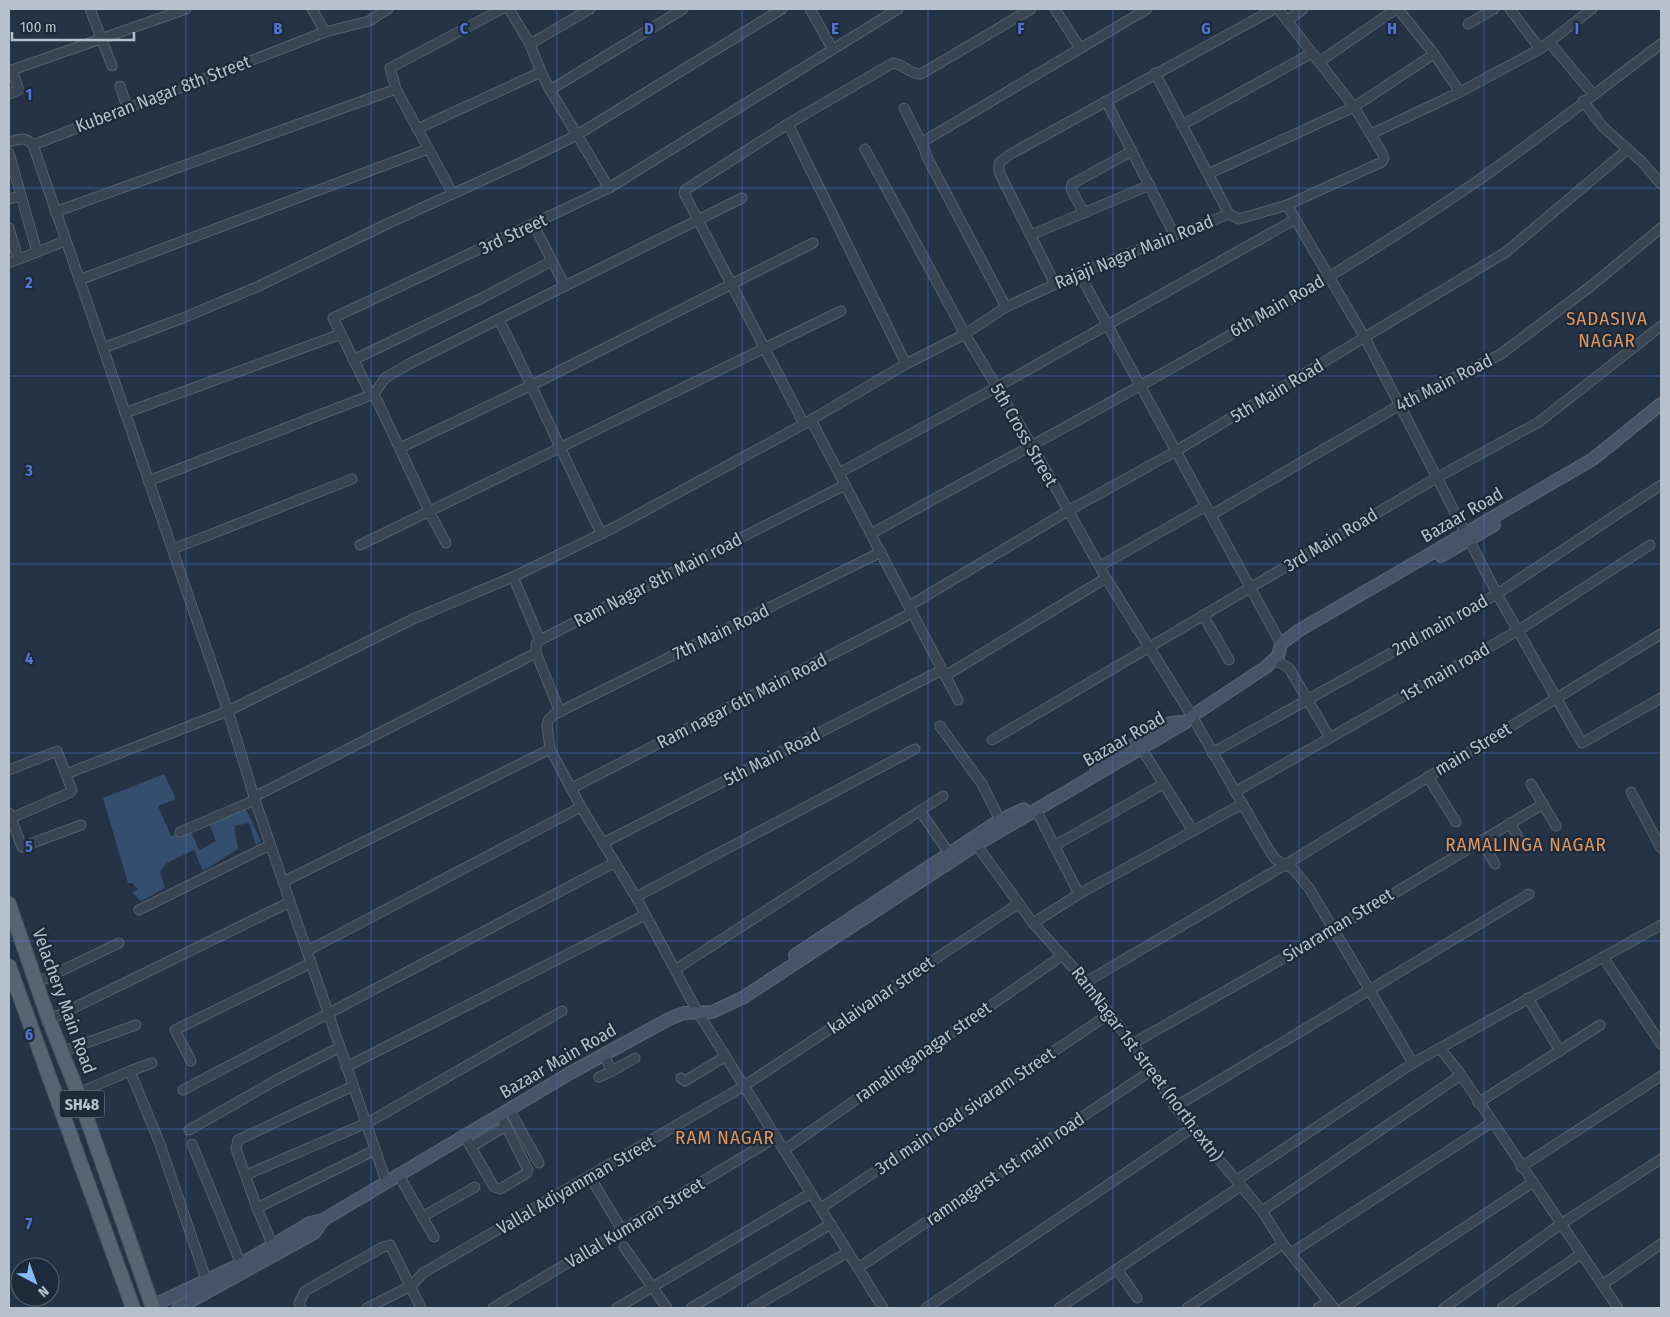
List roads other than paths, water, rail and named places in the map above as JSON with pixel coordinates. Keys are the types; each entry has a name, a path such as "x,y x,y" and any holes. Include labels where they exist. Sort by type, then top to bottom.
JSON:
{"main road":[{"name":"Bazaar Road","path":"1467,537 1593,459 1661,404"},
{"name":"Bazaar Road","path":"974,842 1036,810 1142,749 1189,719 1291,641 1611,454 1661,413"},
{"path":"701,1011 739,992 949,853 974,842 1000,820 1064,786 1170,723 1189,719"},
{"name":"Bazaar Main Road","path":"153,1307 241,1264 310,1223 323,1220 603,1054 669,1019 684,1012 718,1010 744,997 974,842"},
{"name":"Velachery Main Road","path":"9,904 60,1052 78,1092 153,1307"},
{"name":"SH48","path":"9,966 133,1308"},
{"path":"181,1308 314,1233 323,1220"}],"street":[{"path":"90,9 112,66"},
{"path":"9,94 19,90 12,70 186,9"},
{"path":"312,9 325,32"},
{"name":"Kuberan Nagar 8th Street","path":"33,145 325,32 369,21 388,9"},
{"path":"453,194 396,89 390,73 392,66 502,9"},
{"path":"509,9 530,44 550,90 608,188"},
{"path":"530,44 590,9"},
{"path":"550,90 683,9"},
{"path":"103,348 184,318 259,286 389,222 577,135 782,9"},
{"path":"811,9 832,48"},
{"name":"3rd Street","path":"340,334 333,318 608,188 898,9"},
{"path":"958,700 839,473 766,350 684,193 688,186 788,124 893,63 916,74 921,74 1031,9"},
{"path":"1055,9 1080,48"},
{"path":"923,146 924,142 1147,9"},
{"path":"1055,284 999,172 1000,163 1009,155 1155,73 1276,9 1287,20 1354,107 1371,134 1460,92 1550,44 1592,9"},
{"path":"1287,20 1303,9"},
{"path":"1319,62 1397,9 1434,54 1460,92"},
{"path":"1468,24 1494,9"},
{"path":"1510,9 1540,49"},
{"path":"1550,44 1593,94"},
{"name":"6th Main Road","path":"871,534 1031,444 1141,386 1330,275 1474,183 1661,44"},
{"path":"1182,126 1312,53"},
{"path":"1208,174 1354,107 1434,54"},
{"path":"417,129 541,72"},
{"path":"1155,73 1229,214"},
{"path":"120,86 127,108"},
{"path":"55,212 396,89"},
{"path":"1106,101 1174,234"},
{"path":"1584,101 1603,127 1659,178"},
{"path":"904,108 1006,307"},
{"path":"788,124 906,364"},
{"name":"Rajaji Nagar Main Road","path":"66,774 228,711 413,619 513,577 601,533 808,422 906,364 965,334 1006,307 1055,284 1174,234 1229,214 1239,219 1287,205 1382,162 1384,158 1371,134"},
{"path":"9,142 22,138 27,139 33,145 173,548 228,711 270,845 386,1181"},
{"path":"79,280 428,149"},
{"name":"5th Cross Street","path":"865,149 965,334 1031,444 1106,578 1150,647 1189,719 1236,792 1275,859 1298,874 1309,888 1413,1063"},
{"name":"5th Main Road","path":"910,610 1068,511 1176,451 1506,252 1627,150"},
{"path":"1084,213 1071,189 1072,184 1132,151"},
{"path":"9,152 37,252"},
{"path":"1031,235 1150,185"},
{"path":"9,200 21,196"},
{"path":"148,480 372,394 385,378 409,364 742,198"},
{"path":"1287,205 1294,220 1330,275 1365,338 1497,594 1582,743 1661,698"},
{"path":"839,473 997,387 1294,220"},
{"path":"533,224 565,286"},
{"path":"9,228 18,259"},
{"name":"4th Main Road","path":"1211,515 1400,405 1501,354 1591,286 1661,228"},
{"path":"9,263 65,241"},
{"path":"400,448 532,385 813,243"},
{"path":"353,360 484,297 552,260"},
{"path":"1079,273 1250,587 1279,651 1330,738"},
{"path":"360,546 429,511 766,350 841,311"},
{"path":"499,320 532,385 559,449 601,533"},
{"name":"3rd Main Road","path":"992,740 1438,477 1539,422 1661,326"},
{"path":"125,413 340,334 400,448 446,543"},
{"path":"173,548 352,479"},
{"name":"Ram Nagar 8th Main road","path":"540,640 845,485"},
{"name":"2nd main road","path":"1212,753 1497,594 1661,485"},
{"path":"1100,566 1206,506"},
{"name":"1st main road","path":"1236,792 1518,630 1650,546"},
{"name":"7th Main Road","path":"560,712 881,552"},
{"path":"513,577 540,640 536,644 536,653 560,712 551,717 548,722 550,749 581,807 636,897 726,1056 882,1306 871,1308"},
{"name":"5th Main Road","path":"603,843 944,673 1106,578"},
{"name":"Ram nagar 6th Main Road","path":"572,788 910,610"},
{"path":"1204,615 1229,660"},
{"name":"main Street","path":"1086,982 1285,865 1661,634"},
{"path":"180,832 255,799 536,653"},
{"path":"940,726 982,784 1000,820"},
{"path":"283,882 550,749"},
{"path":"636,897 915,749"},
{"path":"1142,749 1193,831"},
{"path":"9,770 57,751 71,792 9,817 22,847 81,825"},
{"path":"1428,777 1456,822"},
{"path":"1054,846 1163,784"},
{"path":"1531,784 1556,826"},
{"path":"1631,792 1661,848"},
{"path":"676,969 943,796"},
{"path":"1033,923 1079,894 1242,804"},
{"name":"Sivaraman Street","path":"1132,1044 1333,930 1543,804"},
{"path":"307,951 581,807"},
{"path":"1036,810 1079,894"},
{"path":"920,811 949,853"},
{"path":"1510,823 1521,842"},
{"path":"1481,840 1495,864"},
{"name":"RamNagar 1st street (north.extn)","path":"974,842 1018,904 1086,982 1152,1070 1175,1107 1262,1211 1283,1244 1332,1305"},
{"path":"139,910 270,845"},
{"path":"183,1090 614,863"},
{"path":"1175,1107 1529,894"},
{"path":"49,1020 290,902"},
{"name":"kalaivanar street","path":"744,1086 1018,904"},
{"path":"346,1067 645,915"},
{"path":"1059,1308 1413,1063 1661,925"},
{"path":"36,983 119,943"},
{"name":"ramalinganagar street","path":"784,1150 1063,955"},
{"path":"1603,957 1661,1044"},
{"path":"191,1061 175,1030 311,963"},
{"path":"1528,998 1560,1051"},
{"path":"246,1175 366,1123 562,1011"},
{"name":"3rd main road sivaram Street","path":"821,1208 1110,1014"},
{"path":"60,1052 136,1025"},
{"path":"1478,1104 1600,1025"},
{"path":"189,1130 278,1079 340,1047"},
{"path":"1440,1048 1461,1075 1478,1104 1618,1308"},
{"path":"603,1054 612,1070"},
{"path":"681,1078 686,1081 726,1056"},
{"path":"599,1077 634,1058"},
{"path":"78,1092 152,1063"},
{"name":"ramnagarst 1st main road","path":"858,1268 1152,1070"},
{"path":"130,1071 160,1144 207,1282"},
{"path":"1262,1211 1461,1075"},
{"path":"1521,1167 1661,1076"},
{"path":"273,1246 236,1149 238,1140 353,1086"},
{"name":"Vallal Adiyamman Street","path":"368,1308 411,1286 423,1273 744,1086"},
{"path":"464,1135 496,1189 528,1173 506,1126 504,1112"},
{"path":"504,1112 536,1164"},
{"path":"1291,1253 1491,1123"},
{"path":"471,1147 506,1126"},
{"path":"926,1308 1192,1128"},
{"name":"Vallal Kumaran Street","path":"493,1308 776,1137"},
{"path":"192,1144 241,1264"},
{"path":"257,1208 375,1150"},
{"path":"1444,1308 1561,1224 1661,1159"},
{"path":"398,1174 434,1237"},
{"path":"590,1177 622,1230"},
{"path":"1343,1308 1532,1184"},
{"path":"422,1217 475,1187"},
{"path":"617,1308 811,1193"},
{"path":"691,1308 831,1224"},
{"path":"1187,1308 1283,1244"},
{"path":"1602,1284 1661,1244"},
{"path":"301,1308 299,1303 305,1291 383,1247 390,1245 421,1308"},
{"path":"624,1247 667,1308"},
{"path":"752,1308 848,1252"},
{"path":"1502,1308 1581,1254"},
{"path":"1117,1269 1137,1298"},
{"path":"1318,1308 1332,1305"}],"water":[{"path":"164,774 176,799 158,806 171,836 190,829 199,850 216,841 208,822 246,809 261,841 256,845 249,823 234,826 238,849 203,871 194,850 167,863 160,872 165,888 141,901 132,893 138,889 132,883 128,883 103,798"}],"district":[{"name":"SADASIVA NAGAR","path":"1607,329"},
{"name":"RAMALINGA NAGAR","path":"1526,844"},
{"name":"RAM NAGAR","path":"725,1137"}]}
